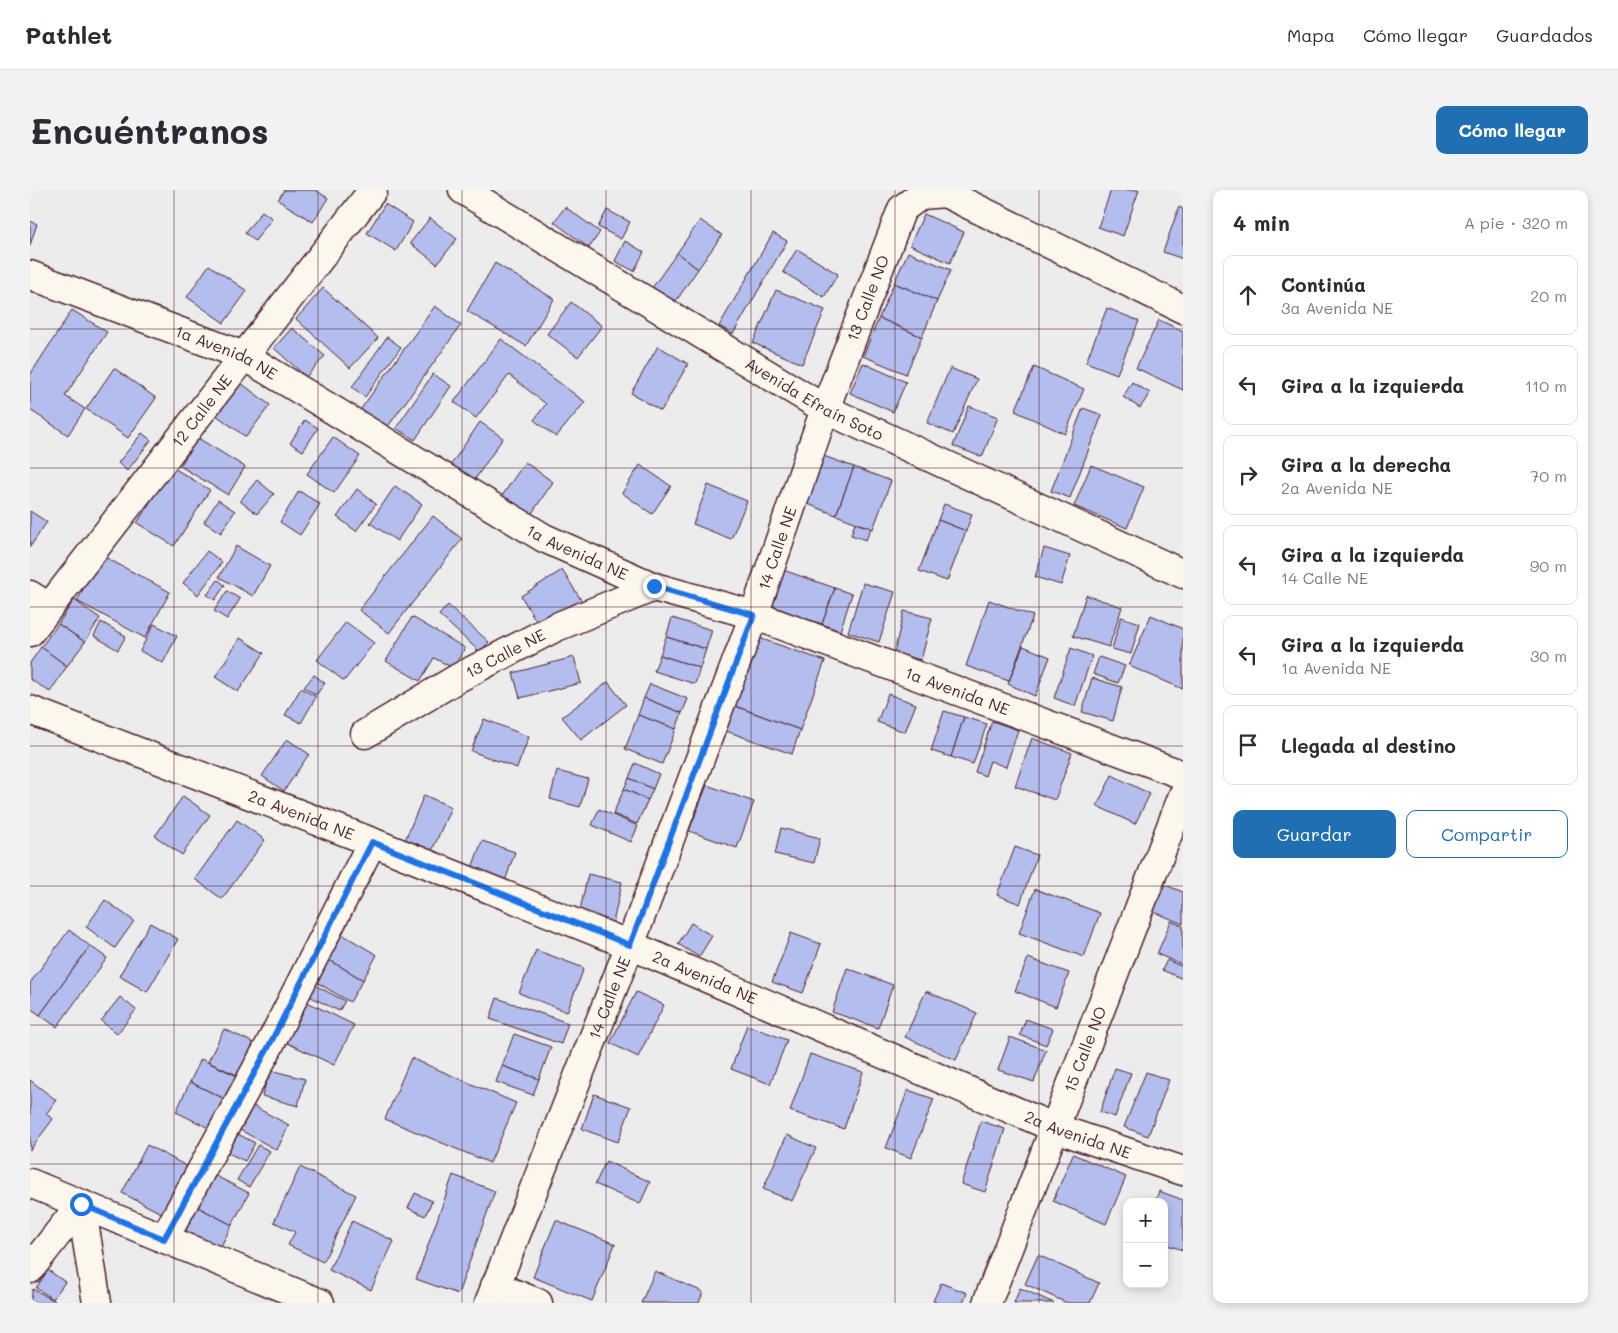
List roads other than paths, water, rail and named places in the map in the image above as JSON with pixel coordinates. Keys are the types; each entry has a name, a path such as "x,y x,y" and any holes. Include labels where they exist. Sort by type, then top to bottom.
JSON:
{"street":[{"name":"12 Calle NE","path":"30,632 40,601 244,356 372,190"},
{"name":"Avenida Efraín Soto","path":"463,190 825,409 1183,574"},
{"name":"13 Calle NO","path":"825,409 902,209 921,195 945,193 1183,309"},
{"name":"1a Avenida NE","path":"30,275 244,356 544,538 654,586 754,615 1183,775"},
{"name":"14 Calle NE","path":"492,1294 630,945 754,615 825,409"},
{"name":"13 Calle NE","path":"365,734 458,678 546,633 654,586"},
{"name":"2a Avenida NE","path":"30,710 372,842 630,945 1055,1128 1183,1171"},
{"name":"15 Calle NO","path":"987,1303 1183,795"},
{"path":"164,1239 268,1048 372,842"},
{"path":"30,1183 320,1303"},
{"path":"30,1269 81,1204"},
{"path":"81,1204 97,1303"},
{"path":"492,1294 538,1303"}]}
